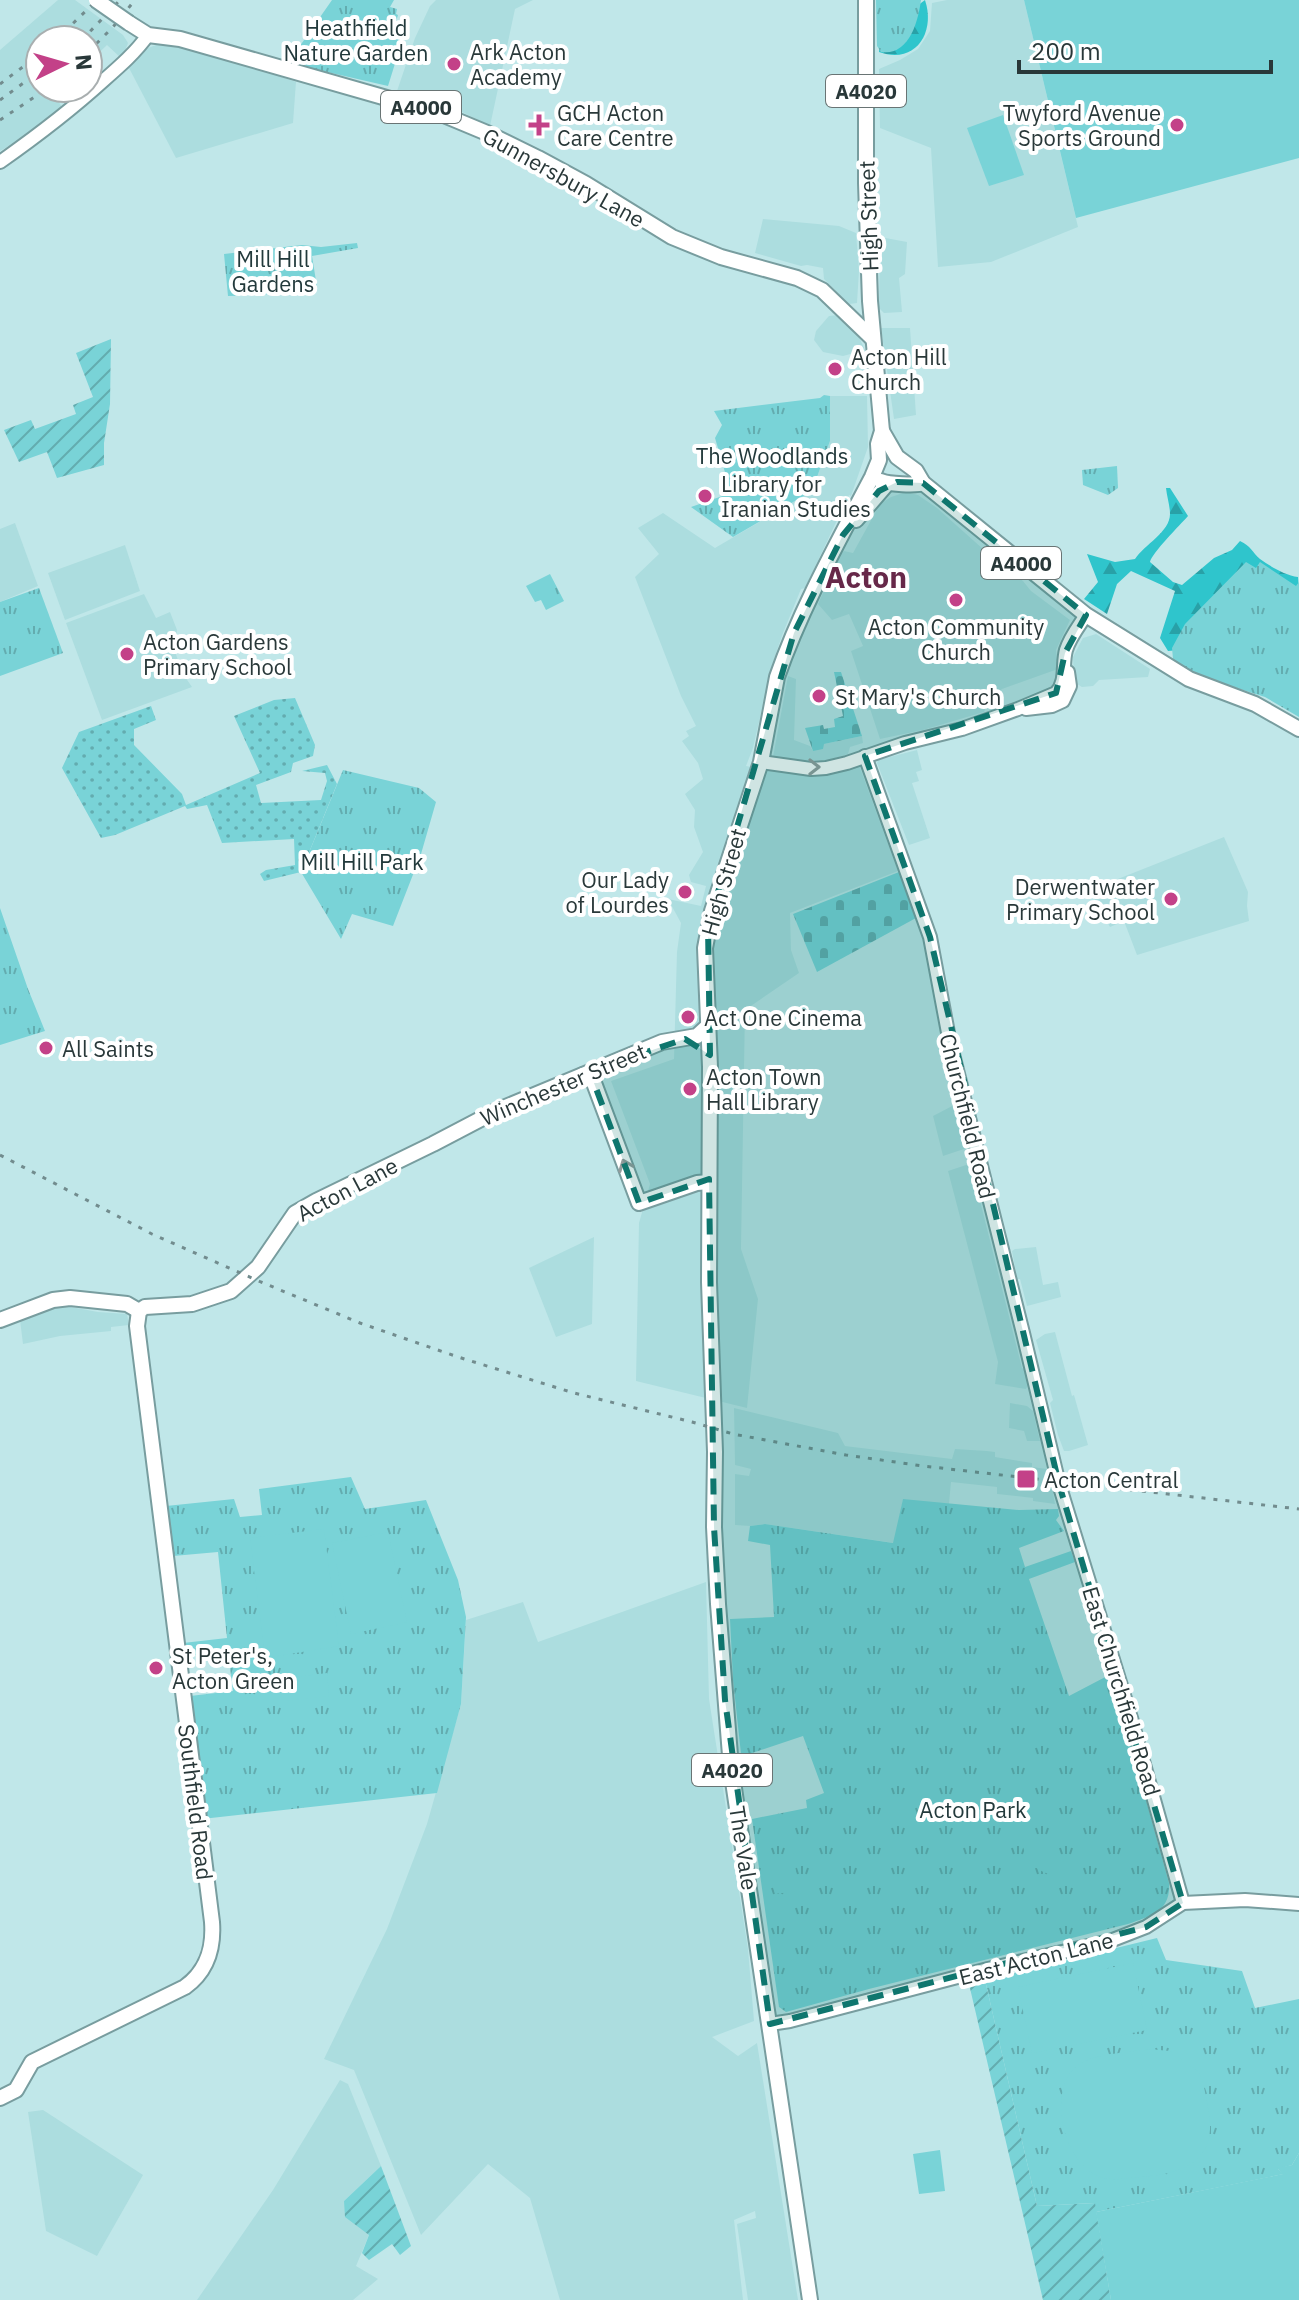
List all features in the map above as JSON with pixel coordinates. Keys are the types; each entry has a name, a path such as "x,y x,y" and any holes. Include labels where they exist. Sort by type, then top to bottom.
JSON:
{"main road":[{"name":"Gunnersbury Lane","path":"96,0 148,35 180,39 419,106 461,122 511,144 586,184 672,237 721,257 797,278 822,290 873,339"},
{"name":"High Street","path":"711,1344 710,1054 705,948 708,926 761,762 777,677 794,633 877,465 882,431 871,313 866,183 866,0"},
{"path":"843,310 854,314 871,313"},
{"name":"High Street","path":"882,431 900,459"},
{"path":"892,483 904,473 900,459 888,455 877,465 878,478 892,483 917,486 923,483"},
{"name":"A4000","path":"900,459 916,471 923,483 1086,615 1189,679 1255,704 1299,729"},
{"name":"High Street","path":"843,535 892,483"},
{"name":"Winchester Street","path":"445,1138 496,1111 588,1079 599,1068 662,1042 697,1036 709,1025"},
{"path":"685,1039 710,1054"},
{"path":"588,1079 639,1203 697,1183 709,1182"},
{"name":"Acton Lane","path":"0,1320 53,1300 70,1298 127,1304 139,1311 145,1307 192,1304 231,1291 258,1267 295,1213 445,1138"},
{"name":"Southfield Road","path":"0,2098 16,2090 32,2062 185,1987 201,1972 212,1945 212,1922 137,1326 139,1311"},
{"name":"The Vale","path":"711,1344 715,1539 731,1768 810,2300"}],"street":[{"path":"0,162 43,132 88,94 148,35"},
{"path":"761,762 820,768 847,763 905,743 962,729 1064,690 1065,653 1086,615"},
{"name":"Churchfield Road","path":"865,756 930,937 959,1081 1058,1480"},
{"name":"East Churchfield Road","path":"1058,1480 1131,1718 1183,1903"},
{"path":"1183,1903 1245,1900 1299,1904"},
{"name":"East Acton Lane","path":"770,2024 1110,1941 1146,1927 1183,1903"}],"highlighted area":[{"path":"897,482 923,483 1086,615 1065,653 1056,693 865,756 930,937 1059,1484 1183,1903 1146,1927 770,2024 725,1700 714,1527 709,1179 639,1203 594,1083 599,1068 685,1039 710,1055 708,926 794,633 843,535 879,491"}],"shaded area":[{"path":"58,0 75,0 123,35 128,43 120,57 107,45 104,48 104,24 30,24"},
{"name":"Ark Acton Academy","path":"436,0 533,0 515,9 490,126 448,105 397,91 415,38"},
{"path":"947,0 1024,0 1078,227 991,262 938,267 931,148 880,128 879,69 918,49 930,31 932,3"},
{"path":"24,29 24,104 60,104 63,109 0,151 0,50"},
{"path":"159,44 224,57 296,82 293,123 176,158 129,68 148,48"},
{"path":"763,219 839,226 856,233 859,271 857,303 849,304 824,279 823,268 801,266 755,253"},
{"path":"880,237 907,242 905,274 899,278 902,312 884,313 879,308"},
{"path":"838,315 858,335 865,350 843,356 823,352 814,340 816,331 829,316"},
{"path":"881,328 910,328 916,415 894,419"},
{"path":"830,396 867,396 868,447 851,496 805,588 801,589 783,633 746,766 768,770 859,765 898,871 790,913 791,950 799,973 745,1010 741,1249 758,1299 747,1408 636,1381 639,1223 650,1184 611,1081 674,1059 677,952 681,923 668,899 701,906 706,886 691,882 689,875 703,852 694,827 695,810 685,794 703,779 698,763 682,741 689,736 686,731 696,726 681,696 635,577 659,554 638,528 663,513 715,548 812,491 830,441"},
{"path":"906,492 918,495 937,508 1031,591 1070,620 1056,650 1058,669 1002,689 988,702 984,712 880,739 851,651 863,646 849,614 832,620 818,604 840,555 844,551 853,553 880,504"},
{"path":"15,523 38,586 0,602 0,529"},
{"name":"Acton Gardens Primary School","path":"125,545 140,591 65,620 48,573"},
{"name":"Acton Gardens Primary School","path":"144,594 156,618 170,612 177,630 174,649 183,674 192,687 102,720 66,623"},
{"path":"1096,634 1150,669 1148,677 1099,680 1093,686 1082,687 1074,682 1073,657 1083,638"},
{"path":"788,676 796,679 794,740 810,746 813,751 824,744 862,736 863,743 850,747 848,754 828,760 792,761 773,757"},
{"path":"917,750 922,770 916,772 919,781 912,783 930,838 909,845 877,763 878,760"},
{"name":"Derwentwater Primary School","path":"1224,837 1248,892 1249,921 1137,955 1124,921 1110,927 1090,890"},
{"path":"956,1104 967,1148 943,1156 933,1116"},
{"path":"969,1164 1024,1369 1026,1389 995,1384 998,1362 948,1171"},
{"path":"594,1237 592,1324 556,1337 529,1268"},
{"path":"1036,1247 1043,1285 1058,1282 1061,1297 1027,1306 1020,1279 1017,1279 1012,1251"},
{"path":"60,1305 127,1314 129,1325 111,1327 111,1331 60,1336 23,1344 20,1320"},
{"path":"1055,1332 1088,1445 1069,1451 1064,1451 1058,1435 1050,1403 1053,1400 1036,1340"},
{"path":"1010,1403 1027,1406 1033,1411 1040,1441 1027,1441 1024,1431 1009,1428"},
{"path":"734,1408 838,1433 845,1446 952,1459 955,1449 987,1451 995,1452 995,1457 1032,1463 1032,1467 1047,1469 1046,1484 1052,1487 1055,1504 997,1494 997,1487 951,1482 949,1504 903,1500 894,1543 765,1524 735,1525 735,1474 749,1476 751,1469 735,1465"},
{"path":"706,1582 709,1699 748,1949 754,2021 712,2037 738,2056 757,2043 798,2300 748,2300 737,2224 756,2218 755,2211 734,2220 743,2300 560,2300 530,2198 488,2164 421,2235 354,2070 324,2059 387,1929 427,1824 461,1704 466,1620 523,1602 538,1642"},
{"path":"340,2080 348,2084 381,2166 344,2201 369,2235 356,2266 378,2279 353,2300 197,2300 273,2190"},
{"path":"43,2110 143,2175 97,2256 46,2231 28,2112"}],"green space":[{"name":"Heathfield Nature Garden","path":"332,0 394,0 390,7 397,9 398,36 403,38 388,86 288,63"},
{"path":"876,0 921,0 910,36 899,49 881,52 877,46"},
{"path":"925,0 928,24 920,43 903,54 879,52 881,33"},
{"name":"Twyford Avenue Sports Ground","path":"1024,0 1299,0 1299,158 1076,218"},
{"path":"1003,115 1024,175 989,186 967,128"},
{"name":"Mill Hill Gardens","path":"357,243 358,248 312,256 317,287 262,295 228,296 224,254 302,245 321,247"},
{"path":"111,339 110,404 104,465 57,478 47,452 19,462 4,430 31,420 35,429 76,414 73,405 93,397 76,353"},
{"name":"The Woodlands","path":"830,396 830,441 812,491 733,537 691,507 731,493 715,438 722,425 714,411"},
{"path":"1117,466 1118,488 1108,495 1083,485 1082,470"},
{"path":"1166,488 1170,488 1188,516 1150,562 1173,582 1182,585 1240,541 1269,565 1298,577 1299,592 1180,650 1168,651 1160,638 1175,591 1131,571 1117,584 1107,614 1084,599 1098,582 1087,554 1115,562 1135,559 1169,521"},
{"path":"1246,562 1256,568 1260,562 1296,586 1299,582 1299,717 1265,697 1177,666 1173,659 1172,648 1185,624"},
{"path":"550,574 564,601 546,610 541,600 535,602 526,586"},
{"path":"39,588 63,653 0,676 0,602"},
{"path":"834,672 841,672 862,736 824,744 823,749 813,751 805,728 835,727 834,719 843,716"},
{"path":"295,698 315,745 313,756 293,763 291,772 256,785 261,803 321,800 327,781 325,773 302,771 327,765 337,784 301,872 264,881 260,874 266,870 295,865 294,839 222,843 207,805 187,809 185,806 101,838 62,768 79,732 151,706 156,720 134,729 134,745 182,794 186,805 260,773 234,716 274,700"},
{"name":"Mill Hill Park","path":"343,770 419,788 436,802 421,854 393,926 352,914 341,939 301,872"},
{"path":"899,872 916,918 817,972 793,914"},
{"path":"0,908 45,1031 0,1045"},
{"path":"351,1477 365,1509 426,1500 458,1580 466,1617 461,1704 437,1793 202,1819 190,1696 233,1691 228,1652 185,1656 183,1643 227,1638 218,1552 173,1556 166,1506 234,1499 240,1517 262,1515 259,1489"},
{"name":"Acton Park","path":"903,1499 1019,1510 1058,1509 1056,1520 1064,1531 1019,1548 1025,1567 1071,1551 1075,1562 1029,1579 1069,1696 1111,1674 1169,1883 1169,1893 1167,1901 1158,1911 1128,1924 786,2012 779,2007 752,1819 807,1808 806,1800 824,1793 803,1736 743,1756 741,1754 730,1619 774,1617 770,1545 748,1541 750,1526 765,1524 893,1543"},
{"path":"324,1529 339,1646 265,1658 250,1538"},
{"path":"388,1532 407,1622 351,1634 332,1543"},
{"path":"327,1673 329,1696 284,1701 281,1679"},
{"path":"1028,1827 1058,1857 1063,1858 1064,1866 1055,1876 1029,1861 1023,1848 1022,1831"},
{"path":"793,1853 799,1891 775,1894 770,1856"},
{"path":"1157,1938 1166,1960 1242,1971 1255,2008 1299,1999 1299,2153 1292,2165 1278,2169 1284,2174 1096,2212 1094,2203 1037,2206 985,1980"},
{"path":"1133,1963 1147,2030 1032,2053 1018,1987"},
{"path":"985,1980 1037,2206 1095,2203 1111,2300 1043,2300 969,1984"},
{"path":"1149,2049 1170,2051 1199,2072 1208,2108 1208,2140 1203,2152 1184,2168 1124,2179 1103,2178 1086,2168 1068,2141 1061,2107 1068,2076 1084,2061"},
{"path":"940,2150 945,2191 919,2194 913,2154"},
{"path":"1299,2153 1299,2300 1111,2300 1096,2212 1283,2174 1277,2168 1292,2165"},
{"path":"381,2166 411,2246 400,2255 392,2244 369,2260 362,2253 369,2235 345,2217 344,2201"}],"railway":[{"path":"72,24 97,0"},
{"path":"97,24 120,0"},
{"path":"104,36 135,0"},
{"path":"0,84 24,66"},
{"path":"0,100 24,83"},
{"path":"0,120 24,104"},
{"path":"0,1155 152,1234 261,1282 360,1323 574,1393 733,1434 846,1455 1299,1509"}],"place":[{"name":"Ark Acton Academy","path":"454,64"},
{"name":"GCH Acton Care Centre","path":"539,125"},
{"name":"Twyford Avenue Sports Ground","path":"1177,125"},
{"name":"Acton Hill Church","path":"835,369"},
{"name":"Library for Iranian Studies","path":"705,496"},
{"name":"Acton Community Church","path":"956,600"},
{"name":"Acton Gardens Primary School","path":"127,654"},
{"name":"St Mary's Church","path":"819,696"},
{"name":"Our Lady of Lourdes","path":"685,892"},
{"name":"Derwentwater Primary School","path":"1171,899"},
{"name":"Act One Cinema","path":"688,1017"},
{"name":"All Saints","path":"46,1048"},
{"name":"Acton Town Hall Library","path":"690,1089"},
{"name":"Acton Central","path":"1026,1479"},
{"name":"St Peter's, Acton Green","path":"156,1668"}],"district":[{"name":"Acton","path":"866,576"}]}
